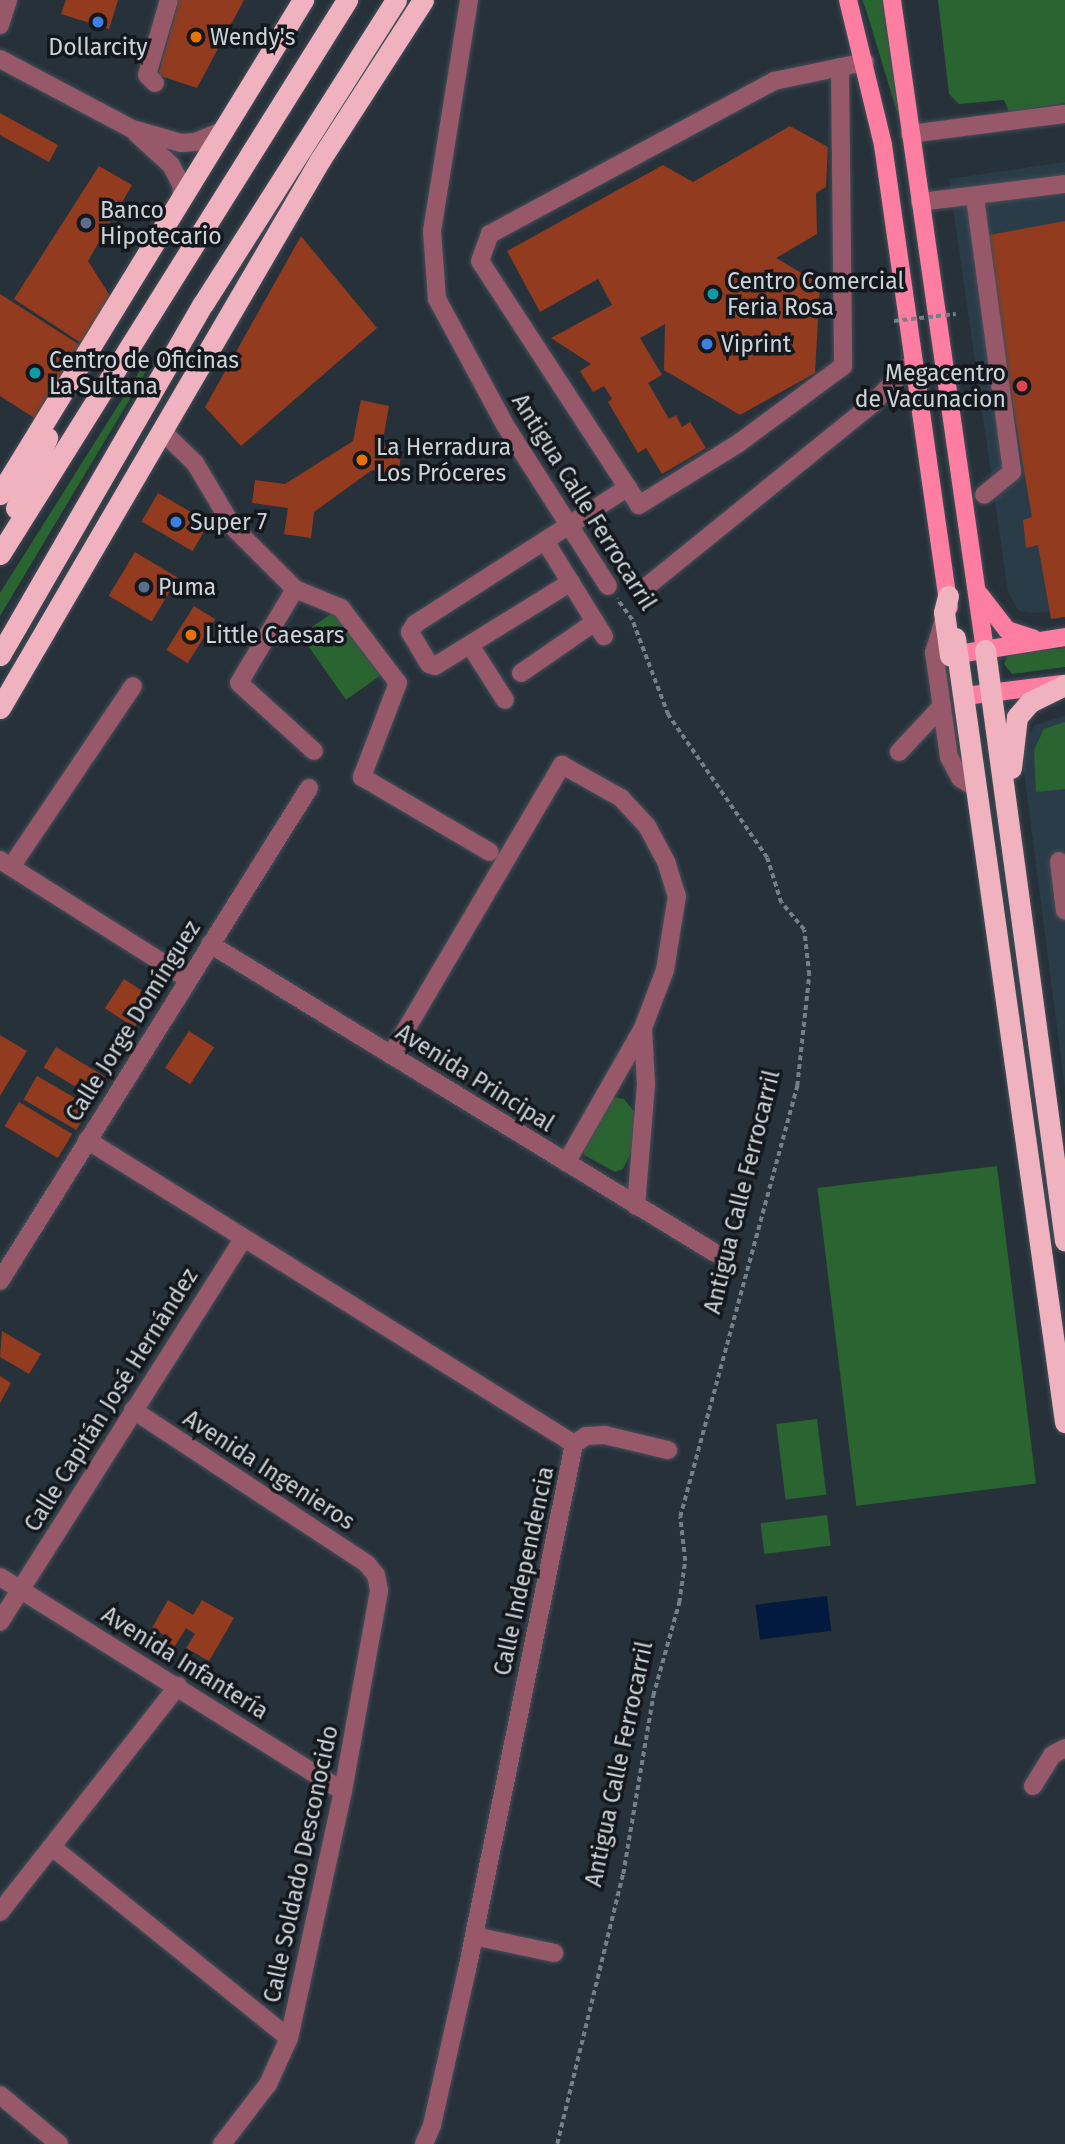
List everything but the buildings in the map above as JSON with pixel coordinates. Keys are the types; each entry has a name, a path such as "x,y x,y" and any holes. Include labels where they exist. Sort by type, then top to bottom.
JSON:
{"highway":[{"path":"0,494 85,361 303,0"},
{"path":"0,554 347,0"},
{"path":"0,655 43,585 203,304 396,0"},
{"path":"0,708 164,433 320,160 423,0"},
{"path":"0,554 39,456 85,361"},
{"path":"43,585 116,498 182,399"},
{"path":"948,596 971,785 981,807"},
{"path":"952,638 965,696 1014,1051 1057,1310 1065,1422"},
{"path":"985,650 1065,1241"},
{"path":"1010,826 1011,744 1017,717 1030,702 1065,684"},
{"path":"1014,1051 1040,1047"}],"main road":[{"path":"848,0 883,145 912,363 948,596"},
{"path":"892,0 985,650"},
{"path":"977,589 1007,630 1057,638"},
{"path":"952,638 985,650 1057,638"},
{"path":"965,696 1065,684"}],"street":[{"path":"0,25 8,0"},
{"path":"155,83 147,75 169,0"},
{"name":"Antigua Calle Ferrocarril","path":"469,0 435,207 433,278 455,337 608,586"},
{"path":"0,60 132,129 181,143 195,142 222,131"},
{"path":"840,67 843,366 739,443 639,505 480,261 490,234 774,81 840,67 865,62"},
{"path":"910,134 1065,114"},
{"path":"132,129 171,165 181,187 181,201"},
{"path":"920,202 975,198 1065,184"},
{"path":"975,198 1012,472 984,495"},
{"path":"646,587 872,404 912,363"},
{"path":"164,433 195,463 233,527 295,589 341,608 398,683 362,777 490,852"},
{"path":"571,582 433,666 410,628 628,487"},
{"path":"521,673 600,629 545,541"},
{"path":"295,589 239,683 314,751"},
{"path":"952,638 934,652 953,767 971,785"},
{"path":"470,645 505,700"},
{"path":"133,685 6,864 188,979"},
{"path":"900,752 942,706"},
{"path":"391,1055 562,765 621,799 647,827 666,862 677,896 665,970 643,1028 566,1163"},
{"name":"Calle Jorge Domínguez","path":"0,1281 309,788"},
{"path":"1059,861 1065,911"},
{"name":"Avenida Principal","path":"211,944 715,1253"},
{"path":"636,1206 646,1084 643,1028"},
{"name":"Calle Independencia","path":"87,1140 242,1240 574,1444 474,1936 432,2125 424,2144"},
{"name":"Calle Capitán José Hernández","path":"0,1622 242,1240"},
{"name":"Avenida Ingenieros","path":"133,1410 367,1564 376,1575"},
{"path":"574,1444 586,1436 605,1435 668,1450"},
{"name":"Calle Soldado Desconocido","path":"222,2144 268,2084 289,2038 344,1791 379,1591 376,1575"},
{"name":"Avenida Infantería","path":"0,1577 344,1791"},
{"path":"0,1912 178,1686"},
{"path":"1033,1786 1052,1755 1065,1748"},
{"path":"52,1847 289,2038"},
{"path":"474,1936 554,1953"},
{"path":"0,2095 59,2144"}],"path":[{"path":"894,321 956,314"},
{"name":"Antigua Calle Ferrocarril","path":"557,2144 623,1874 653,1696 679,1603 685,1561 680,1517 797,1086 809,975 804,930 781,903 767,858 668,715 632,620 608,586"}],"shaded area":[{"name":"Megacentro de Vacunacion","path":"1065,162 1065,610 1031,613 1018,610 1008,592 949,179"},
{"path":"1065,716 1065,1089 1021,748 1035,725"}],"green space":[{"path":"862,0 885,0 901,125 866,10"},
{"path":"938,0 1065,0 1065,103 1009,112 1004,100 959,104 949,94"},
{"path":"148,358 152,360 136,389 0,616 0,593"},
{"path":"335,611 380,676 346,700 301,635"},
{"path":"1065,648 1065,667 1012,674 1004,664 1008,654"},
{"path":"1065,722 1065,789 1036,792 1034,750 1044,729"},
{"path":"613,1097 624,1099 636,1114 637,1140 623,1169 615,1172 584,1155 584,1143"},
{"path":"997,1166 1036,1484 856,1506 817,1188"},
{"path":"817,1419 826,1494 786,1499 776,1424"},
{"path":"827,1515 831,1546 764,1554 760,1523"}],"water":[{"path":"827,1596 831,1631 760,1640 756,1605"}],"place":[{"name":"Dollarcity","path":"98,22"},
{"name":"Wendy's","path":"196,37"},
{"name":"Banco Hipotecario","path":"86,223"},
{"name":"Centro Comercial Feria Rosa","path":"713,294"},
{"name":"Viprint","path":"707,344"},
{"name":"Centro de Oficinas La Sultana","path":"35,373"},
{"name":"Megacentro de Vacunacion","path":"1022,386"},
{"name":"La Herradura Los Próceres","path":"362,460"},
{"name":"Super 7","path":"176,522"},
{"name":"Puma","path":"144,587"},
{"name":"Little Caesars","path":"191,635"}]}
